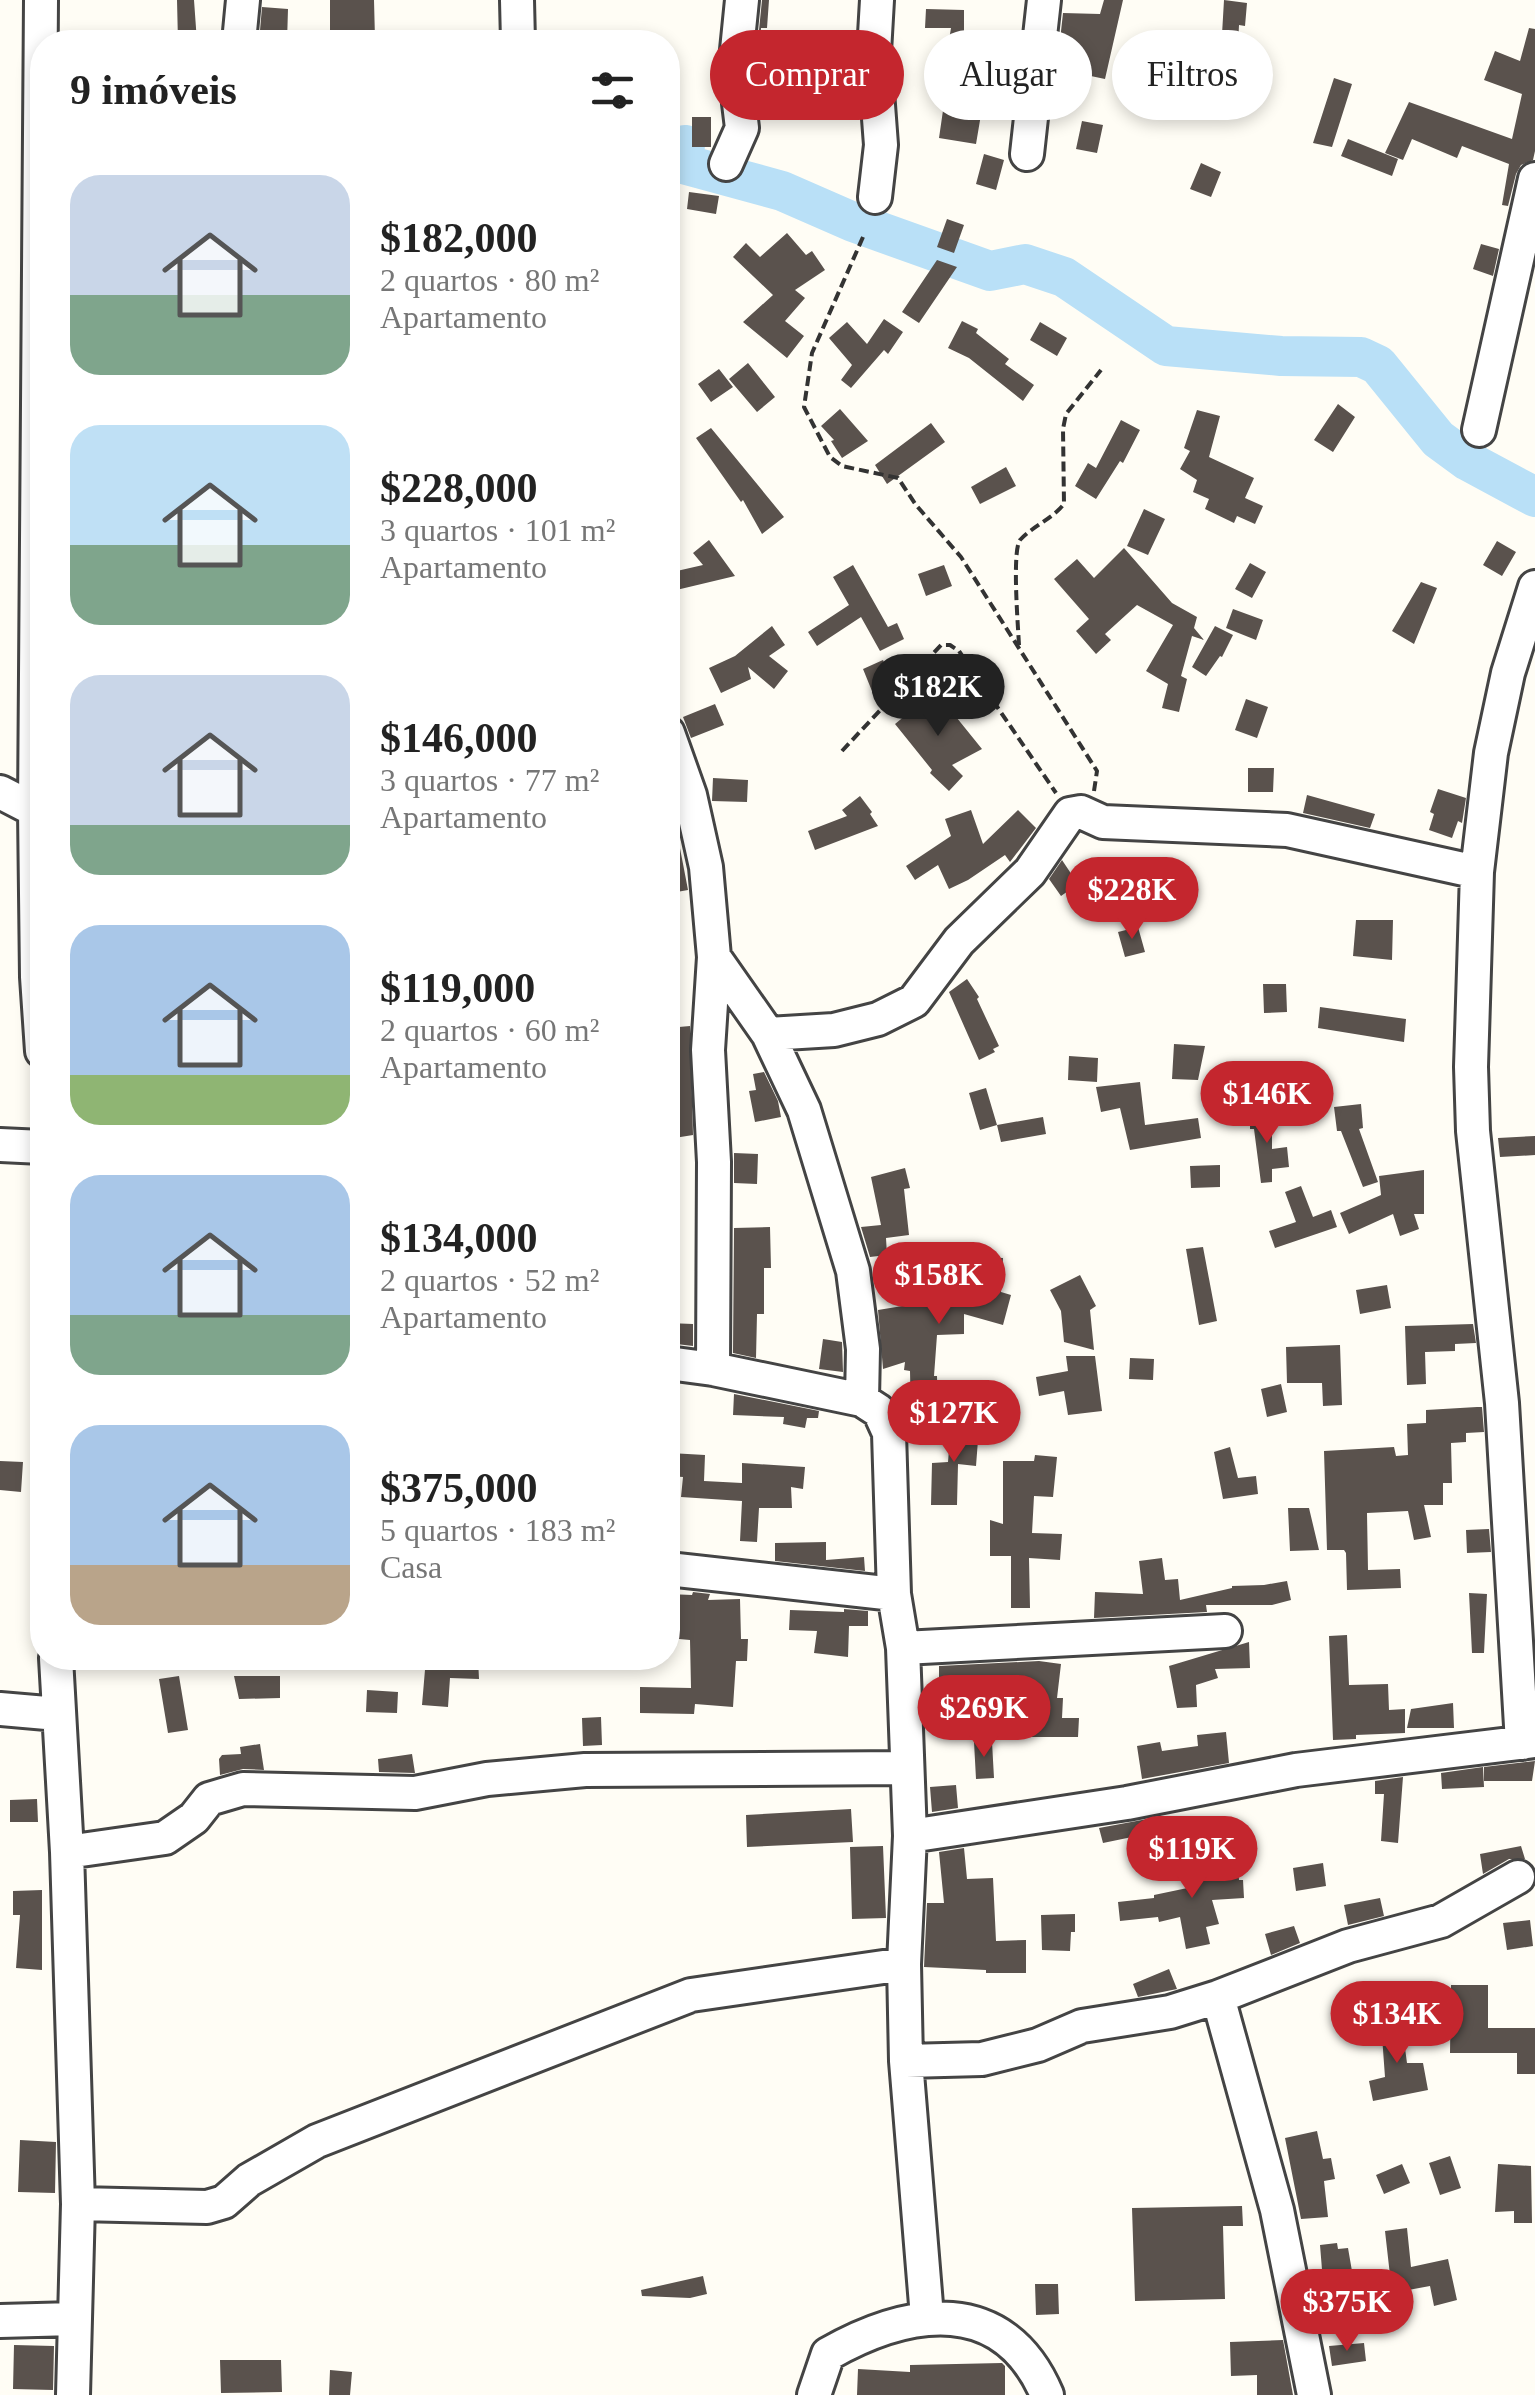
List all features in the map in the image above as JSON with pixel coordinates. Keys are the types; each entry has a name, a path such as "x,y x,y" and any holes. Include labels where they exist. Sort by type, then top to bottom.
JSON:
{"street":[{"path":"41,0 41,30"},
{"path":"240,30 243,0"},
{"path":"518,0 518,30"},
{"path":"726,164 742,128 736,70 742,0"},
{"path":"875,197 881,144 874,52 877,0"},
{"path":"1027,154 1044,0"},
{"path":"1479,430 1535,179"},
{"path":"910,1836 1127,1803 1296,1770 1528,1742 1471,1067 1476,872 1491,753 1508,673 1535,588"},
{"path":"680,766 706,867 714,957 708,1050 714,1162 713,1369"},
{"path":"0,792 30,807"},
{"path":"768,1034 834,1030 878,1019 914,1001 959,941 1030,872 1075,813 1103,822 1287,830 1476,872"},
{"path":"714,957 768,1034 804,1110 853,1271 864,1349 862,1400"},
{"path":"0,1145 30,1146"},
{"path":"680,1365 862,1400 879,1411 889,1433 894,1594 903,1648 910,1836 904,1964 906,2062 927,2317"},
{"path":"680,1570 894,1594"},
{"path":"903,1648 1225,1632"},
{"path":"56,1670 67,1852 78,2204 73,2395"},
{"path":"0,1709 58,1714"},
{"path":"67,1852 165,1838 194,1818 210,1799 243,1789 415,1794 488,1779 585,1770 907,1768"},
{"path":"906,2062 982,2059 1038,2045 1082,2026 1170,2012 1348,1946 1441,1920 1518,1876"},
{"path":"78,2204 207,2207 224,2202 249,2180 317,2141 691,1995 904,1964"},
{"path":"1218,1997 1277,2210 1314,2395"},
{"path":"814,2395 828,2354 867,2332 927,2317 974,2322 1012,2341 1038,2375 1047,2395"},
{"path":"0,2321 74,2319"}],"path":[{"path":"842,751 942,645 950,645 959,651 1075,813 1096,788 1098,770 961,557 898,478 842,466 830,457 804,407 812,354 863,237"},
{"path":"1018,647 1014,552 1019,541 1064,504 1066,414 1101,370"}],"building":[{"path":"177,0 194,0 196,30 178,30"},
{"path":"330,0 374,0 375,30 330,30"},
{"path":"762,0 769,0 767,28 759,30"},
{"path":"1104,0 1123,0 1116,30 1112,30 1105,79 1092,76 1092,30 1061,30 1063,13 1100,14"},
{"path":"1224,0 1247,3 1245,26 1222,30"},
{"path":"262,7 288,9 287,30 260,30"},
{"path":"926,9 964,10 964,30 925,28"},
{"path":"1529,28 1535,29 1535,151 1533,160 1521,165 1516,174 1508,206 1502,205 1509,164 1462,146 1457,158 1412,139 1403,160 1385,153 1409,102 1512,139 1522,94 1484,80 1495,51 1520,61"},
{"path":"1334,78 1352,84 1332,147 1313,143"},
{"path":"692,117 710,117 711,147 692,147"},
{"path":"942,120 980,120 976,144 939,138"},
{"path":"1082,121 1103,125 1097,153 1076,149"},
{"path":"1348,139 1398,159 1392,176 1341,156"},
{"path":"984,154 1004,160 996,190 976,184"},
{"path":"1201,163 1221,172 1211,197 1190,189"},
{"path":"689,192 719,196 716,214 687,209"},
{"path":"947,219 964,225 954,253 937,247"},
{"path":"787,233 806,255 812,251 825,270 795,290 805,298 785,321 804,336 787,358 743,322 773,295 733,257 746,243 760,257"},
{"path":"1481,244 1499,249 1493,276 1473,269"},
{"path":"937,260 957,267 919,323 902,312"},
{"path":"884,319 903,332 888,354 884,350 851,388 841,380 852,365 829,338 847,322 867,344"},
{"path":"962,321 978,329 976,333 1009,359 1005,364 1034,385 1023,401 969,358 948,348"},
{"path":"1040,322 1067,338 1057,356 1030,340"},
{"path":"748,363 775,397 757,412 729,379"},
{"path":"719,369 733,387 711,402 698,384"},
{"path":"1338,404 1355,417 1333,452 1314,440"},
{"path":"840,409 868,441 842,458 831,441 834,440 821,426"},
{"path":"1197,410 1220,416 1209,457 1254,478 1245,498 1263,506 1255,524 1237,516 1234,523 1205,509 1209,499 1193,492 1197,480 1180,469 1190,451 1184,448"},
{"path":"1121,420 1140,430 1123,463 1120,461 1096,499 1075,486 1088,463 1096,468"},
{"path":"931,423 945,442 887,484 875,465"},
{"path":"711,428 784,517 762,534 743,500 696,438"},
{"path":"1006,467 1016,486 980,504 971,487"},
{"path":"1144,509 1165,519 1148,555 1127,546"},
{"path":"709,540 735,576 680,589 680,570 703,565 693,553"},
{"path":"1497,541 1516,552 1502,576 1483,565"},
{"path":"1124,548 1172,603 1197,617 1194,628 1204,640 1192,636 1181,676 1187,679 1179,712 1162,708 1168,684 1146,671 1173,625 1137,605 1105,634 1111,640 1096,654 1076,631 1089,619 1054,579 1077,559 1094,578"},
{"path":"1250,563 1266,572 1252,598 1235,589"},
{"path":"853,565 888,627 897,623 904,639 880,651 861,617 817,646 808,632 849,605 833,577"},
{"path":"944,565 952,586 926,596 918,574"},
{"path":"1421,582 1437,588 1414,644 1392,631"},
{"path":"1233,609 1263,620 1256,640 1226,628"},
{"path":"772,626 785,645 769,656 788,671 774,689 748,667 751,679 721,693 709,668 735,656"},
{"path":"1215,626 1233,635 1206,676 1192,667"},
{"path":"883,660 895,688 874,696 863,669"},
{"path":"933,693 982,749 952,765 963,776 949,791 930,773 932,770 895,724"},
{"path":"1246,699 1268,707 1257,738 1235,730"},
{"path":"715,704 724,725 691,738 683,717"},
{"path":"1248,768 1274,768 1273,792 1248,792"},
{"path":"713,778 748,780 747,802 712,801"},
{"path":"1438,789 1466,798 1462,823 1458,821 1452,838 1429,830"},
{"path":"1307,795 1375,814 1370,828 1303,813"},
{"path":"860,796 878,826 815,850 808,831 847,816 842,810"},
{"path":"971,810 983,844 1018,810 1036,828 1010,862 1005,855 949,889 938,865 915,880 906,866 951,836 945,819"},
{"path":"680,848 688,890 680,891"},
{"path":"1062,860 1078,884 1061,896 1049,879"},
{"path":"1143,884 1176,886 1175,903 1142,902"},
{"path":"1356,920 1393,920 1392,960 1353,956"},
{"path":"1138,927 1145,952 1125,957 1118,932"},
{"path":"967,979 979,997 999,1046 979,1060 949,992"},
{"path":"1263,984 1286,984 1287,1012 1264,1013"},
{"path":"1320,1007 1406,1019 1404,1042 1318,1028"},
{"path":"690,1026 693,1135 680,1137 680,1027"},
{"path":"1174,1044 1205,1046 1198,1080 1172,1079"},
{"path":"1069,1056 1098,1058 1097,1082 1068,1080"},
{"path":"764,1072 781,1117 755,1122 749,1091 756,1090 753,1074"},
{"path":"1140,1082 1145,1125 1198,1118 1201,1138 1130,1150 1120,1108 1101,1112 1096,1087"},
{"path":"986,1088 997,1125 980,1130 969,1093"},
{"path":"1361,1104 1363,1128 1359,1129 1378,1182 1363,1187 1341,1131 1337,1131 1334,1107"},
{"path":"1250,1111 1272,1111 1272,1149 1287,1147 1289,1167 1272,1169 1272,1182 1261,1183"},
{"path":"1043,1117 1046,1134 1001,1142 997,1125"},
{"path":"1535,1136 1535,1155 1500,1157 1498,1138"},
{"path":"734,1153 758,1154 757,1184 734,1183"},
{"path":"1220,1165 1220,1187 1191,1188 1190,1166"},
{"path":"905,1168 910,1188 904,1189 909,1235 886,1238 887,1255 870,1257 861,1227 881,1225 871,1177"},
{"path":"1424,1170 1424,1214 1414,1214 1419,1229 1400,1236 1393,1214 1349,1234 1340,1213 1381,1195 1379,1176"},
{"path":"1301,1186 1313,1217 1331,1210 1337,1227 1275,1248 1269,1231 1296,1222 1285,1192"},
{"path":"770,1227 771,1268 764,1268 764,1314 757,1314 756,1358 733,1353 734,1228"},
{"path":"1203,1247 1217,1321 1199,1325 1186,1249"},
{"path":"981,1257 1003,1258 1001,1292 1011,1295 1003,1325 964,1314 964,1334 937,1335 934,1376 938,1417 911,1418 910,1371 904,1370 905,1362 883,1369 878,1310 933,1301 942,1267 980,1278"},
{"path":"1080,1275 1096,1306 1090,1310 1094,1350 1064,1342 1061,1311 1050,1290"},
{"path":"1387,1285 1391,1308 1360,1314 1356,1290"},
{"path":"680,1323 693,1324 693,1346 680,1344"},
{"path":"1473,1324 1476,1343 1455,1344 1455,1351 1425,1352 1426,1384 1407,1385 1405,1326"},
{"path":"823,1339 842,1342 843,1372 819,1369"},
{"path":"1340,1345 1342,1405 1323,1406 1322,1383 1287,1383 1286,1347"},
{"path":"1066,1356 1095,1356 1102,1411 1068,1415 1064,1391 1039,1396 1036,1377 1068,1371"},
{"path":"1130,1358 1154,1359 1153,1380 1129,1379"},
{"path":"1281,1384 1287,1412 1267,1417 1261,1389"},
{"path":"734,1394 819,1411 818,1418 807,1418 805,1428 783,1424 784,1417 733,1415"},
{"path":"1482,1407 1484,1432 1466,1433 1466,1442 1451,1443 1452,1483 1443,1483 1443,1505 1424,1505 1431,1537 1414,1540 1408,1511 1367,1513 1368,1570 1400,1569 1401,1588 1347,1590 1346,1553 1327,1550 1324,1451 1394,1447 1396,1456 1408,1455 1407,1424 1426,1423 1426,1410"},
{"path":"951,1425 979,1427 976,1466 958,1464 957,1505 931,1505 932,1463 948,1462"},
{"path":"1230,1447 1238,1478 1256,1476 1258,1494 1223,1499 1214,1452"},
{"path":"680,1454 705,1455 704,1481 742,1483 742,1463 805,1467 803,1489 791,1487 792,1508 759,1508 757,1542 740,1541 742,1501 681,1497"},
{"path":"1035,1455 1057,1457 1053,1497 1034,1496 1032,1533 1062,1534 1060,1560 1029,1558 1030,1608 1011,1608 1011,1556 990,1556 990,1520 1003,1524 1003,1461 1034,1461"},
{"path":"0,1461 23,1462 21,1492 0,1490"},
{"path":"1288,1508 1309,1508 1319,1550 1290,1551"},
{"path":"1489,1529 1491,1552 1467,1553 1466,1530"},
{"path":"826,1542 826,1560 864,1557 865,1571 775,1561 775,1543"},
{"path":"1162,1558 1165,1580 1178,1579 1180,1600 1232,1586 1287,1581 1291,1600 1272,1605 1206,1605 1207,1612 1094,1618 1095,1592 1143,1594 1139,1561"},
{"path":"1469,1593 1487,1594 1484,1653 1472,1653"},
{"path":"680,1594 710,1594 708,1600 740,1599 741,1639 748,1639 747,1661 736,1661 733,1707 695,1704 694,1714 640,1713 640,1687 691,1688 690,1640 680,1639"},
{"path":"790,1610 868,1611 868,1626 849,1626 848,1657 814,1653 817,1631 789,1630"},
{"path":"1347,1635 1349,1685 1388,1684 1389,1710 1405,1709 1405,1733 1333,1740 1329,1636"},
{"path":"1249,1642 1250,1668 1215,1669 1218,1678 1196,1685 1197,1707 1177,1708 1169,1666"},
{"path":"1039,1661 1061,1664 1057,1698 1063,1698 1062,1718 1079,1718 1078,1737 1026,1737 1026,1686 974,1687 974,1707 954,1707 954,1680 939,1680 939,1666"},
{"path":"425,1670 479,1670 479,1679 450,1678 448,1707 422,1705"},
{"path":"179,1676 188,1730 168,1733 159,1679"},
{"path":"234,1676 280,1676 280,1698 239,1699"},
{"path":"367,1690 398,1692 397,1713 366,1712"},
{"path":"1453,1703 1454,1728 1407,1728 1411,1709"},
{"path":"601,1717 602,1745 583,1746 582,1718"},
{"path":"1226,1732 1229,1763 1142,1779 1137,1746 1160,1742 1162,1751 1198,1746 1197,1735"},
{"path":"974,1742 992,1742 994,1778 976,1779"},
{"path":"260,1744 264,1770 243,1769 220,1775 222,1755 241,1754 240,1747"},
{"path":"412,1754 415,1773 379,1772 378,1759"},
{"path":"1535,1761 1532,1781 1484,1781 1484,1767"},
{"path":"1483,1767 1484,1787 1442,1789 1441,1773"},
{"path":"1403,1777 1398,1843 1381,1841 1384,1794 1375,1794 1375,1781"},
{"path":"956,1785 958,1808 932,1812 930,1787"},
{"path":"37,1799 38,1822 10,1822 10,1800"},
{"path":"851,1809 853,1842 747,1847 746,1815"},
{"path":"1158,1817 1158,1837 1103,1843 1099,1828"},
{"path":"883,1846 886,1918 852,1919 850,1847"},
{"path":"1521,1846 1525,1859 1509,1859 1483,1874 1480,1854"},
{"path":"964,1848 967,1879 993,1878 996,1941 1026,1940 1026,1973 924,1967 927,1903 944,1903 939,1852"},
{"path":"1237,1858 1244,1898 1212,1900 1219,1924 1206,1927 1210,1944 1186,1949 1180,1917 1159,1922 1158,1917 1120,1921 1118,1902 1154,1898 1197,1886 1195,1863"},
{"path":"1323,1863 1326,1886 1296,1891 1293,1868"},
{"path":"42,1890 42,1970 16,1968 20,1915 13,1915 13,1891"},
{"path":"1380,1898 1384,1916 1348,1925 1344,1905"},
{"path":"1075,1914 1070,1951 1042,1950 1041,1915"},
{"path":"1530,1920 1533,1946 1507,1950 1503,1923"},
{"path":"1294,1926 1300,1943 1271,1955 1265,1934"},
{"path":"1169,1969 1177,1989 1138,1997 1133,1984"},
{"path":"1451,1985 1488,1985 1488,2028 1535,2028 1535,2074 1517,2074 1517,2053 1450,2053"},
{"path":"1401,2018 1407,2063 1423,2063 1428,2090 1373,2101 1369,2081 1385,2077 1381,2022"},
{"path":"1317,2131 1323,2159 1331,2158 1335,2179 1324,2181 1328,2217 1301,2219 1285,2138"},
{"path":"20,2140 56,2142 55,2193 18,2192"},
{"path":"1450,2156 1461,2188 1440,2195 1429,2163"},
{"path":"1402,2164 1410,2183 1384,2194 1376,2175"},
{"path":"1498,2164 1531,2166 1532,2223 1514,2223 1514,2211 1495,2212"},
{"path":"1242,2206 1243,2226 1223,2226 1225,2299 1135,2301 1132,2208"},
{"path":"1407,2228 1411,2267 1448,2259 1457,2300 1434,2306 1430,2286 1392,2293 1385,2231"},
{"path":"1337,2243 1338,2249 1348,2248 1361,2323 1327,2331 1320,2245"},
{"path":"703,2276 707,2294 690,2298 642,2296 641,2290"},
{"path":"1035,2284 1058,2284 1059,2314 1036,2315"},
{"path":"1283,2340 1293,2395 1257,2395 1257,2375 1231,2376 1230,2342"},
{"path":"1364,2343 1366,2361 1332,2366 1329,2346"},
{"path":"14,2345 54,2346 53,2390 13,2389"},
{"path":"220,2360 281,2360 282,2392 221,2393"},
{"path":"1002,2363 1005,2395 857,2395 858,2369 910,2372 910,2365"},
{"path":"330,2370 352,2372 350,2395 329,2395"}],"waterway":[{"path":"680,146 685,145 683,164 782,191 853,222 990,271 1025,264 1064,277 1166,346 1281,356 1361,357 1378,365 1438,439 1468,461 1535,497"}]}
